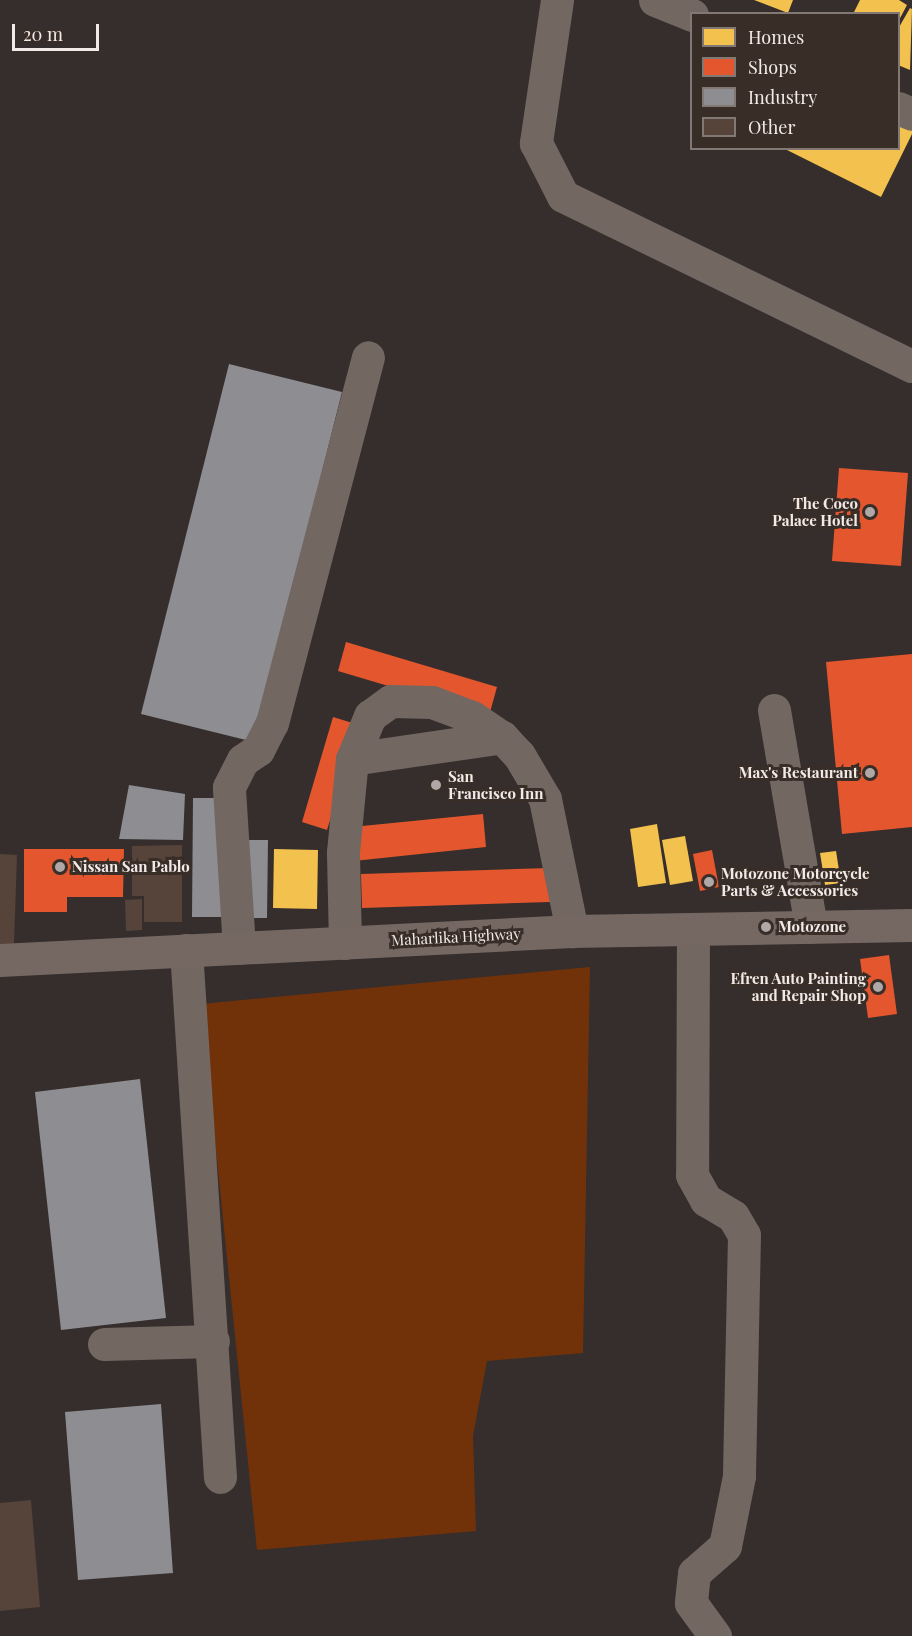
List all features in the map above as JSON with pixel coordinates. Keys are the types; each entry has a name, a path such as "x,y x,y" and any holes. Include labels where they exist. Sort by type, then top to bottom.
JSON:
{"main road":[{"name":"Maharlika Highway","path":"0,960 572,931 912,925"}],"street":[{"path":"557,0 536,143 563,196 912,366"},
{"path":"655,0 690,14"},
{"path":"239,948 229,787 243,760 258,750 272,723 368,357"},
{"path":"345,943 343,852 352,759 370,716 391,701 432,702 472,717 502,737 519,755 545,799 572,931"},
{"path":"774,710 811,927"},
{"path":"352,759 502,737"},
{"path":"693,929 692,1175 706,1200 733,1216 744,1235 740,1476 725,1546 694,1573 691,1603 715,1636"},
{"path":"186,950 220,1477"},
{"path":"104,1344 213,1341"}],"shaded area":[{"path":"590,967 583,1353 487,1361 473,1436 476,1531 257,1550 201,1004"}],"building: Homes":[{"path":"754,0 793,0 788,12"},
{"path":"860,0 899,0 907,5 900,18 900,12 854,12"},
{"path":"910,8 912,9 910,70 900,66 900,26"},
{"path":"900,121 912,127 912,134 881,197 787,150 900,150"},
{"path":"657,824 666,883 638,887 630,829"},
{"path":"685,836 693,881 670,885 662,840"},
{"path":"274,849 318,850 317,909 273,908"},
{"path":"836,851 841,883 825,885 820,853"}],"building: Shops":[{"path":"839,468 908,473 901,566 832,561"},
{"path":"346,642 497,687 489,716 338,671"},
{"name":"Max's Restaurant","path":"912,654 912,827 842,834 826,662"},
{"path":"333,717 359,725 327,830 302,822"},
{"path":"483,814 486,847 335,863 332,829"},
{"path":"24,849 124,849 123,897 67,897 67,912 24,912"},
{"path":"712,850 719,887 700,891 693,854"},
{"path":"549,868 550,902 362,908 361,874"},
{"name":"Efren Auto Painting and Repair Shop","path":"889,955 897,1014 868,1018 860,959"}],"building: Industry":[{"path":"229,364 342,392 254,742 141,714"},
{"path":"129,785 185,794 183,840 119,839"},
{"path":"193,798 222,798 221,917 192,917"},
{"path":"243,840 268,840 267,918 242,918"},
{"path":"140,1079 166,1318 61,1330 35,1092"},
{"path":"161,1404 173,1573 78,1580 65,1412"}],"building: Other":[{"path":"182,845 182,922 144,922 144,896 132,896 132,846"},
{"path":"0,854 17,855 14,945 0,945"},
{"path":"142,899 142,930 126,931 125,900"},
{"path":"31,1500 40,1607 0,1611 0,1503"}],"place":[{"name":"The Coco Palace Hotel","path":"870,512"},
{"name":"Max's Restaurant","path":"870,773"},
{"name":"San Francisco Inn","path":"436,785"},
{"name":"Nissan San Pablo","path":"60,867"},
{"name":"Motozone Motorcycle Parts & Accessories","path":"709,882"},
{"name":"Motozone","path":"766,927"},
{"name":"Efren Auto Painting and Repair Shop","path":"878,987"}]}
